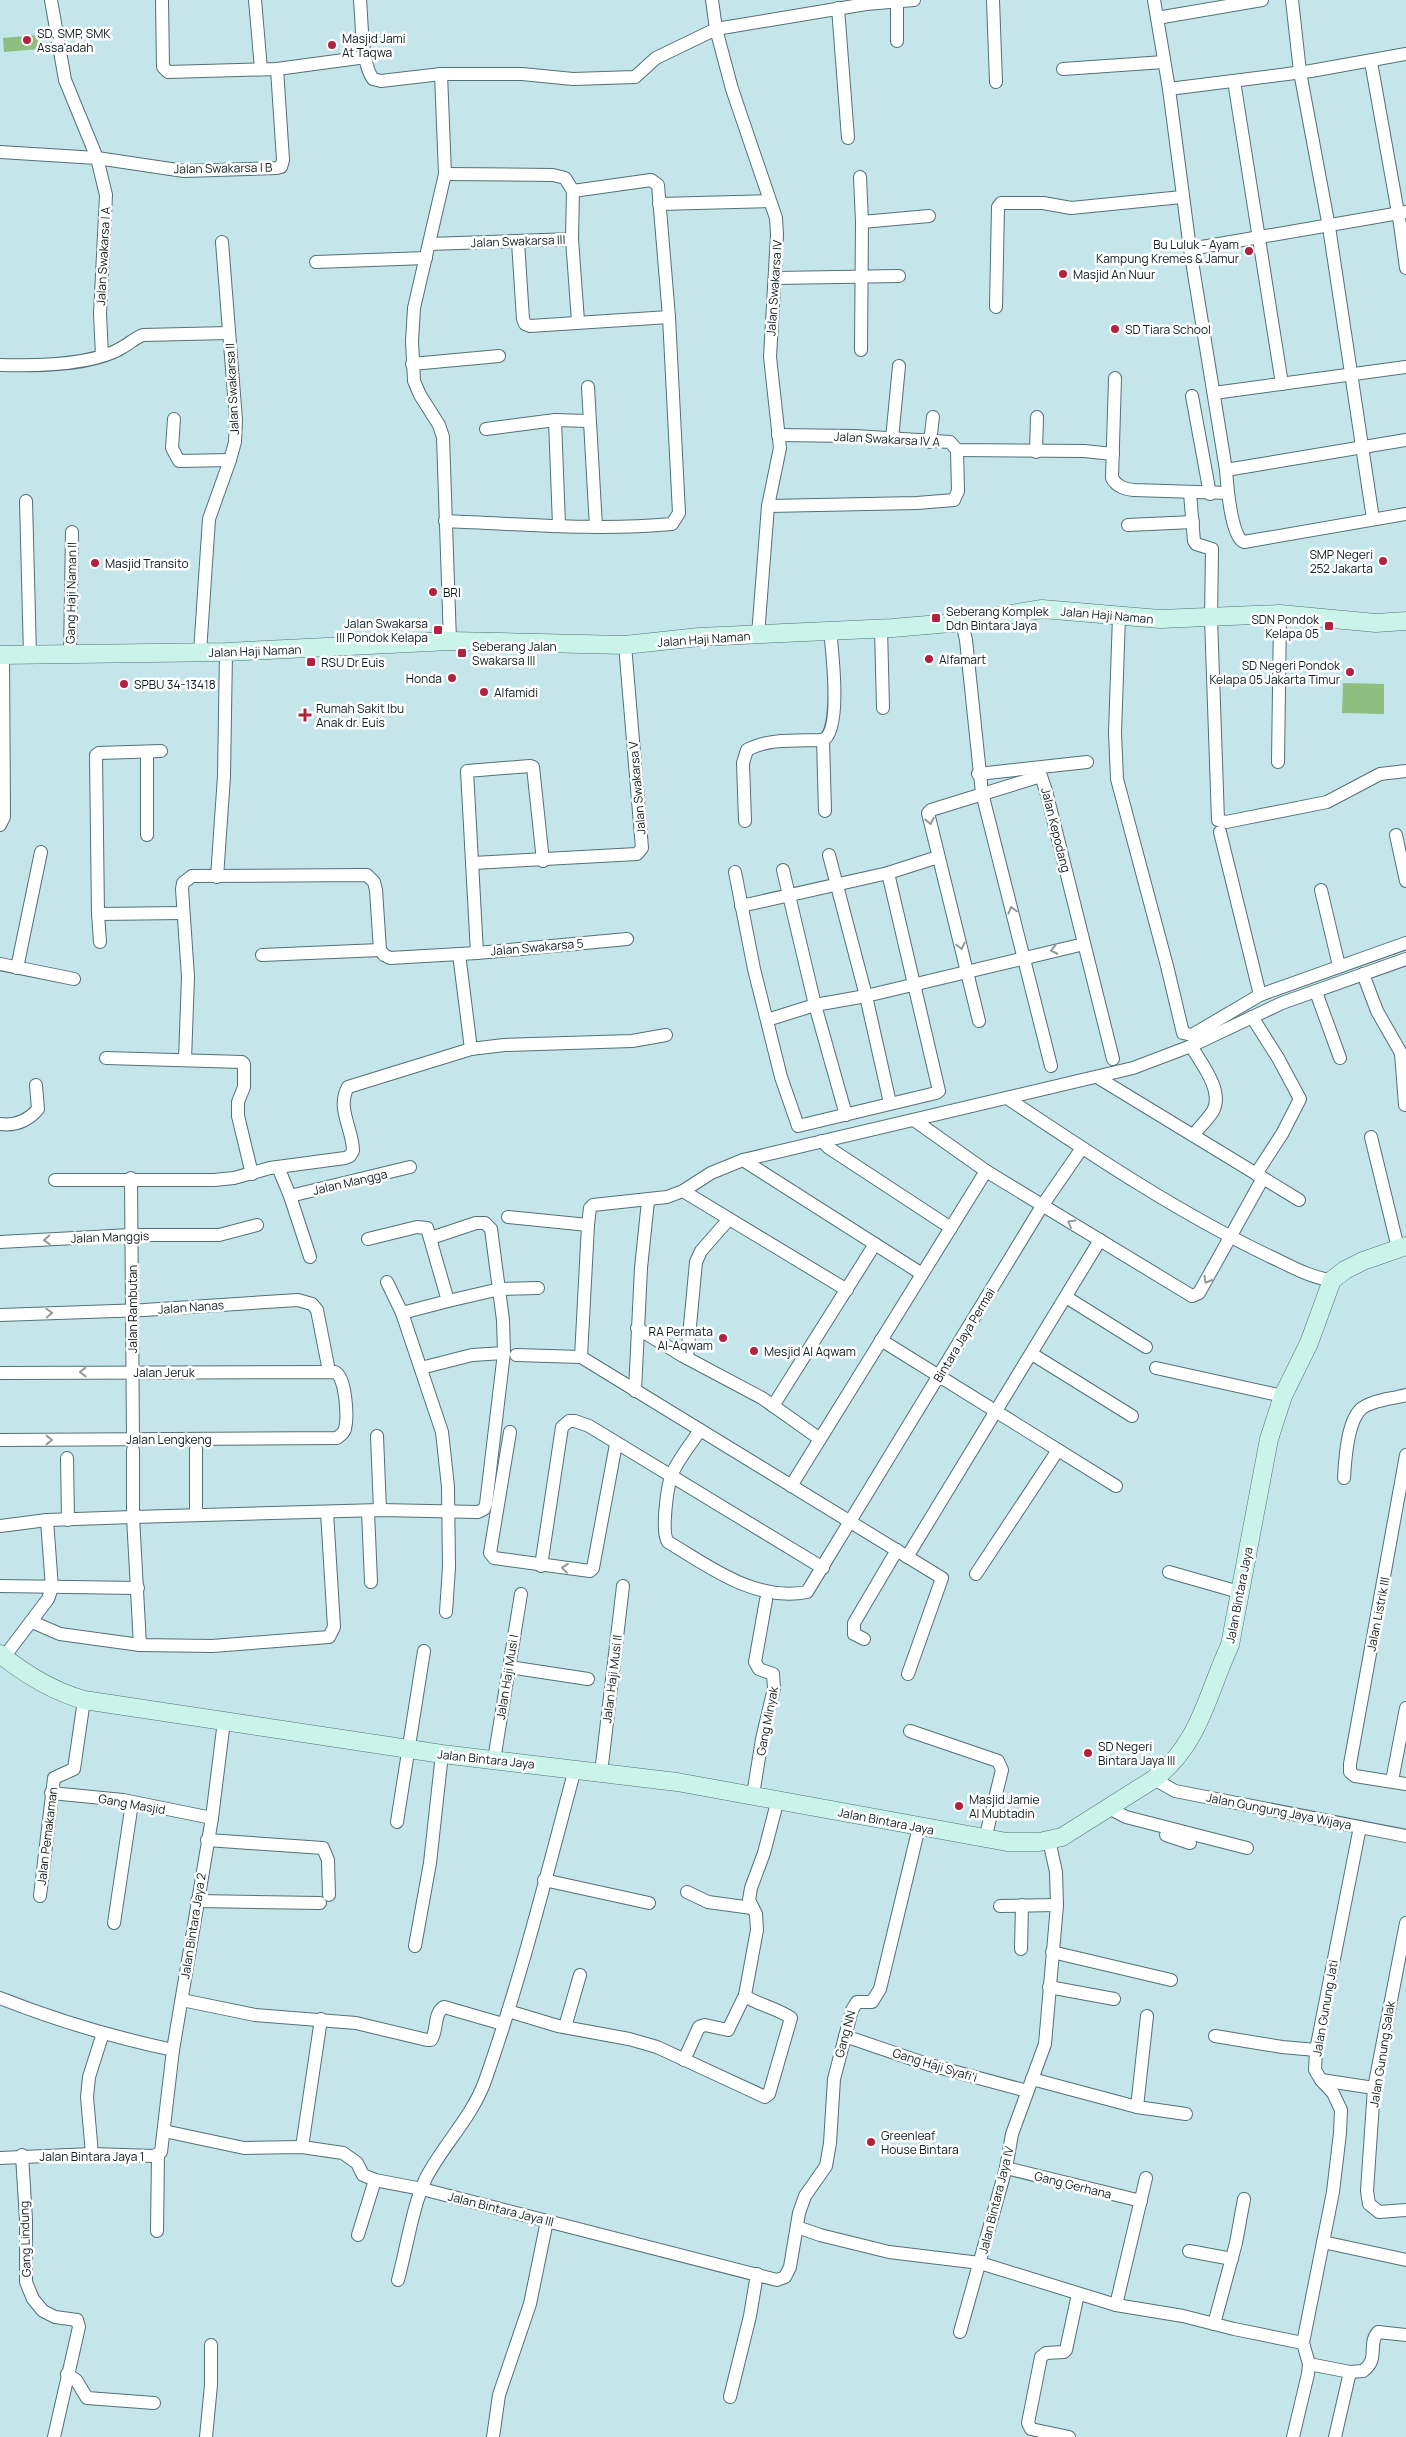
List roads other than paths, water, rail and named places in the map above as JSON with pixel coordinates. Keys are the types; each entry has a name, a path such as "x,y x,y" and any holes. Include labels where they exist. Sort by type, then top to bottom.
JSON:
{"street":[{"path":"51,0 65,80 97,158"},
{"path":"162,0 163,67 166,71 277,69 366,57"},
{"path":"255,0 261,69"},
{"path":"360,0 366,57 370,75 376,80 441,74 529,74 573,79 634,77 656,58 716,29 838,8 914,0"},
{"name":"Jalan Swakarsa IV","path":"712,0 716,29 732,89 776,218 776,278 770,357 780,448 768,506 758,635"},
{"path":"993,0 996,82"},
{"path":"1154,0 1169,89 1190,249 1226,470 1228,493 1237,536 1244,542 1406,514"},
{"path":"1157,18 1262,0"},
{"path":"1292,0 1300,72 1329,227 1373,519"},
{"path":"897,2 897,41"},
{"path":"838,8 848,138"},
{"path":"1169,89 1371,62 1406,54"},
{"path":"1063,69 1164,62"},
{"path":"1371,62 1402,212 1406,268"},
{"name":"Jalan Swakarsa I B","path":"0,152 97,158 184,171 281,167 284,160 277,69"},
{"path":"441,74 445,174 412,323 412,364 414,381 443,437 450,641"},
{"path":"1234,81 1282,384"},
{"name":"Jalan Swakarsa I A","path":"97,158 103,178 107,208 101,297 102,355"},
{"path":"445,174 553,175 565,178 573,191 654,180 658,185 669,317 679,513 672,524 596,527 445,521"},
{"path":"860,178 863,277 861,350"},
{"name":"Jalan Swakarsa III","path":"429,244 572,239 573,191"},
{"path":"996,306 998,207 1001,203 1043,203 1072,208 1182,197"},
{"path":"659,204 769,201"},
{"path":"1190,249 1329,227 1402,212"},
{"path":"862,222 929,216"},
{"path":"572,239 578,321"},
{"name":"Jalan Swakarsa II","path":"200,652 209,519 235,442 236,420 222,242"},
{"path":"518,242 523,319 525,324 530,326 578,321 669,317"},
{"path":"316,262 426,258"},
{"path":"776,278 899,276"},
{"path":"0,365 56,363 102,355 124,347 131,340 143,335 229,333"},
{"path":"412,364 499,356"},
{"path":"892,439 899,366"},
{"path":"1214,393 1406,366"},
{"path":"1115,378 1112,478 1118,485 1134,490 1210,494 1228,493"},
{"path":"588,387 588,421 596,527"},
{"path":"1192,396 1210,494"},
{"path":"1036,452 1037,416"},
{"path":"930,442 933,417"},
{"path":"174,419 172,448 180,461 230,460"},
{"path":"486,429 554,420 588,421"},
{"path":"554,420 559,525"},
{"name":"Jalan Swakarsa IV A","path":"778,435 950,442 957,450 1105,452 1113,454"},
{"path":"1226,470 1406,440"},
{"path":"768,506 917,503 954,500 958,491 957,450"},
{"path":"1190,493 1194,541 1196,544 1212,549 1211,618 1217,818 1220,822 1327,802 1380,774 1406,771"},
{"path":"26,500 30,655"},
{"path":"1128,525 1193,522"},
{"name":"Gang Haji Naman II","path":"70,655 72,532"},
{"name":"Jalan Haji Naman","path":"1,655 226,652 450,641 624,645 699,638 962,622 1042,609 1160,619 1280,614 1376,623 1406,621"},
{"path":"1278,762 1280,614"},
{"path":"1119,616 1115,733 1117,779 1163,949 1183,1034 1192,1035 1260,995 1406,943"},
{"path":"962,622 966,640 978,774 1051,1066"},
{"path":"881,628 883,708"},
{"path":"745,821 743,763 747,750 756,746 774,743 823,740 830,733 834,700 830,630"},
{"name":"Jalan Swakarsa V","path":"473,863 637,854 640,852 641,838 624,645"},
{"path":"217,877 224,776 226,652"},
{"path":"0,825 4,818 1,655"},
{"path":"823,740 825,811"},
{"path":"100,942 96,755 99,753 161,751"},
{"path":"147,752 147,835"},
{"path":"978,774 1087,762"},
{"name":"Jalan Swakarsa 5","path":"543,860 534,771 530,766 467,771 477,953 627,939"},
{"name":"Jalan Kepodang","path":"982,793 1038,776 1042,778 1084,944"},
{"path":"979,1021 938,857 929,811 982,793"},
{"path":"1220,832 1260,995"},
{"path":"1396,835 1406,881"},
{"path":"17,968 41,852"},
{"path":"829,855 866,996 890,1103"},
{"path":"741,906 888,873 938,857"},
{"path":"783,870 815,1005 846,1115"},
{"path":"735,872 767,1020 781,1077 796,1125 936,1093 939,1090 888,873"},
{"path":"185,1060 188,977 182,889 183,883 187,878 367,875 374,882 376,890 380,950 384,955 390,958 477,953"},
{"path":"1321,890 1340,966"},
{"path":"98,914 183,913"},
{"path":"767,1020 815,1005 866,996 1084,944 1113,1059"},
{"path":"262,955 380,950"},
{"path":"460,954 471,1049"},
{"path":"581,1357 588,1225 590,1208 593,1205 648,1201 683,1191 712,1173 744,1160 1133,1068 1191,1046 1282,1002 1406,960"},
{"path":"0,964 74,979"},
{"path":"1364,974 1378,1012 1401,1053 1405,1105"},
{"path":"1316,992 1340,1058"},
{"path":"914,1120 986,1171 1192,1296 1199,1293 1232,1237 1260,1176 1300,1099 1278,1058 1252,1017"},
{"path":"55,1180 130,1178 214,1180 252,1174 278,1167 350,1156 353,1145 343,1106 348,1087 471,1049 504,1045 632,1041 666,1035"},
{"path":"1191,1046 1213,1084 1216,1097 1214,1110 1193,1135"},
{"path":"106,1058 234,1061 244,1064 244,1087 238,1102 238,1116 252,1174"},
{"path":"1097,1077 1299,1200"},
{"path":"0,1124 23,1122 31,1118 38,1109 36,1085"},
{"path":"1007,1098 1082,1148 1232,1237 1309,1275 1332,1280 1354,1266 1402,1247 1371,1137"},
{"path":"822,1141 894,1193 950,1228"},
{"name":"Bintara Jaya Permai","path":"671,1476 664,1523 665,1538 668,1542 747,1587 785,1593 807,1592 940,1377 1042,1206 1082,1148"},
{"path":"744,1160 922,1274"},
{"path":"278,1167 290,1196 310,1257"},
{"name":"Jalan Mangga","path":"290,1196 410,1168"},
{"path":"791,1486 986,1171"},
{"name":"Jalan Rambutan","path":"130,1178 133,1517 140,1646"},
{"path":"683,1191 847,1290"},
{"path":"635,1391 637,1328 648,1201"},
{"path":"508,1217 588,1225"},
{"path":"687,1358 696,1262 701,1251 729,1219"},
{"path":"0,1526 47,1520 374,1511 478,1512 484,1509 510,1354 494,1242 491,1229 485,1223 476,1223 431,1238"},
{"name":"Jalan Manggis","path":"0,1242 131,1235 219,1236 257,1225"},
{"path":"368,1239 425,1226 431,1238 448,1301"},
{"path":"864,1639 854,1634 854,1623 997,1412 1100,1240"},
{"path":"773,1406 875,1244"},
{"name":"Jalan Bintara Jaya","path":"2,1656 44,1685 84,1700 408,1750 677,1782 985,1838 1022,1843 1062,1837 1168,1769 1184,1751 1196,1731 1230,1645 1268,1439 1283,1396 1309,1343 1332,1280"},
{"path":"387,1282 402,1313 442,1432 446,1458 449,1567 446,1612"},
{"path":"402,1313 500,1290 538,1288"},
{"path":"1066,1297 1146,1347"},
{"name":"Jalan Nanas","path":"0,1315 132,1310 298,1300 307,1302 317,1310 329,1371"},
{"path":"637,1328 773,1406 820,1438"},
{"path":"881,1340 1116,1486"},
{"path":"421,1368 472,1355 510,1354 581,1357 942,1578 908,1674"},
{"path":"1032,1354 1132,1416"},
{"path":"1156,1368 1283,1396"},
{"name":"Jalan Jeruk","path":"0,1373 329,1371"},
{"name":"Jalan Lengkeng","path":"0,1440 133,1444 337,1438 346,1426 344,1384 338,1373 329,1371"},
{"path":"1344,1478 1349,1437 1360,1410 1367,1406 1406,1395"},
{"path":"541,1566 562,1427 568,1421 575,1421 589,1426 823,1568"},
{"path":"671,1476 700,1430"},
{"path":"510,1432 490,1553 494,1558 541,1566 590,1571 593,1568 616,1444"},
{"path":"371,1582 378,1436"},
{"path":"196,1449 196,1515"},
{"path":"976,1574 1058,1450"},
{"name":"Jalan Listrik III","path":"1392,1781 1355,1776 1350,1772 1400,1523 1406,1455"},
{"path":"67,1458 68,1520"},
{"path":"32,1622 60,1634 140,1646 212,1646 329,1637 334,1627 327,1512"},
{"path":"2,1656 32,1622 48,1599 52,1588 47,1520"},
{"path":"1169,1572 1239,1592"},
{"path":"0,1586 138,1588"},
{"name":"Jalan Haji Musi II","path":"601,1772 623,1586"},
{"name":"Jalan Haji Musi I","path":"494,1760 521,1594"},
{"name":"Gang Minyak","path":"753,1795 762,1739 774,1688 773,1674 759,1669 755,1662 766,1600"},
{"path":"397,1822 424,1651"},
{"path":"509,1667 588,1679"},
{"name":"Jalan Pemakaman","path":"40,1896 54,1778 74,1769 84,1700"},
{"path":"1406,1708 1392,1781 1406,1784"},
{"name":"Jalan Bintara Jaya 2","path":"164,2131 174,2050 212,1818 224,1721"},
{"path":"910,1731 998,1761 1002,1770 985,1838"},
{"path":"416,1946 430,1863 442,1754"},
{"path":"398,2280 422,2189 484,2083 525,1959 544,1880 576,1769"},
{"name":"Jalan Gungung Jaya Wijaya","path":"1154,1779 1175,1791 1406,1836"},
{"name":"Gang Masjid","path":"51,1793 123,1800 132,1804 212,1818"},
{"path":"684,2060 699,2027 705,2025 728,2030 745,1995 757,1930 756,1914 749,1900 751,1888 764,1853 778,1799"},
{"path":"114,1922 132,1804"},
{"path":"1106,1810 1190,1843"},
{"path":"1125,1819 1247,1848"},
{"name":"Gang NN","path":"797,2227 806,2196 826,2166 830,2143 834,2079 854,2004 856,2002 872,2002 880,1989 919,1827"},
{"name":"Jalan Gunung Jati","path":"1303,2343 1333,2192 1341,2110 1333,2093 1315,2070 1316,2050 1360,1827"},
{"path":"197,1902 324,1899 328,1860 326,1851 323,1848 207,1840"},
{"name":"Jalan Bintara Jaya IV","path":"1049,1840 1056,1872 1057,1905 1045,2044 1012,2134 1006,2168 980,2263 1116,2305 1303,2343"},
{"path":"544,1880 649,1903"},
{"path":"687,1892 708,1902 752,1908"},
{"path":"1022,1905 1022,1949"},
{"path":"1000,1906 1057,1905"},
{"name":"Jalan Gunung Salak","path":"1406,1922 1402,1962 1374,2088 1367,2192 1369,2204 1379,2212 1406,2210"},
{"path":"1052,1952 1171,1980"},
{"path":"565,2027 580,1975"},
{"path":"1049,1987 1114,1998"},
{"path":"508,2011 565,2027 629,2039 657,2047 762,2096 767,2096 790,2018 762,2003 747,1998 745,1995"},
{"path":"0,1998 51,2019 174,2050"},
{"path":"182,2000 255,2015 356,2024 427,2040 432,2040 440,2009 444,2007 503,2024"},
{"path":"1137,2107 1147,2016"},
{"path":"302,2147 321,2020"},
{"path":"92,2154 88,2090 89,2077 102,2033"},
{"name":"Gang Haji Syafi'i","path":"845,2036 930,2065 1137,2107 1186,2114"},
{"path":"1215,2036 1282,2047 1316,2050"},
{"path":"1321,2080 1374,2088"},
{"path":"164,2131 244,2148 302,2147 343,2153 357,2163 363,2175 375,2180 358,2235"},
{"name":"Jalan Bintara Jaya 1","path":"0,2158 22,2155 158,2155 162,2147 164,2131"},
{"name":"Gang Lindung","path":"22,2155 26,2220 26,2282 33,2298 43,2311 55,2317 73,2318 78,2323 79,2335 68,2374 58,2427 54,2437"},
{"path":"157,2230 158,2155"},
{"name":"Gang Gerhana","path":"1006,2168 1141,2201"},
{"path":"1116,2305 1146,2178"},
{"name":"Jalan Bintara Jaya III","path":"375,2180 422,2189 777,2280 785,2278 790,2267 797,2227"},
{"path":"1214,2324 1232,2259 1244,2199"},
{"path":"493,2437 499,2396 530,2304 547,2221"},
{"path":"797,2227 820,2236 889,2252 980,2263 960,2332"},
{"path":"1323,2242 1406,2260"},
{"path":"1189,2251 1232,2259"},
{"path":"730,2397 750,2316 756,2274"},
{"path":"1069,2437 1031,2429 1028,2423 1041,2357 1046,2353 1064,2352 1066,2350 1078,2294"},
{"path":"1309,2364 1350,2372 1363,2371 1371,2366 1375,2336 1378,2332 1406,2335"},
{"path":"1293,2437 1309,2364 1303,2343"},
{"path":"206,2437 211,2385 211,2345"},
{"path":"1335,2437 1350,2372"},
{"path":"68,2374 76,2380 87,2398 154,2403"}],"place":[{"name":"SD, SMP, SMK Assa'adah","path":"27,40"},
{"name":"Masjid Jami At Taqwa","path":"332,45"},
{"name":"Bu Luluk - Ayam Kampung Kremes & Jamur","path":"1249,251"},
{"name":"Masjid An Nuur","path":"1063,274"},
{"name":"SD Tiara School","path":"1115,329"},
{"name":"SMP Negeri 252 Jakarta","path":"1383,561"},
{"name":"Masjid Transito","path":"95,563"},
{"name":"BRI","path":"433,592"},
{"name":"Seberang Komplek Ddn Bintara Jaya","path":"936,618"},
{"name":"SDN Pondok Kelapa 05","path":"1329,626"},
{"name":"Jalan Swakarsa III Pondok Kelapa","path":"438,630"},
{"name":"Seberang Jalan Swakarsa III","path":"462,653"},
{"name":"Alfamart","path":"929,659"},
{"name":"RSU Dr Euis","path":"311,662"},
{"name":"SD Negeri Pondok Kelapa 05 Jakarta Timur","path":"1350,672"},
{"name":"Honda","path":"452,678"},
{"name":"SPBU 34-13418","path":"124,684"},
{"name":"Alfamidi","path":"484,692"},
{"name":"Rumah Sakit Ibu Anak dr. Euis","path":"305,715"},
{"name":"RA Permata Al-Aqwam","path":"723,1338"},
{"name":"Mesjid Al Aqwam","path":"754,1351"},
{"name":"SD Negeri Bintara Jaya III","path":"1088,1753"},
{"name":"Masjid Jamie Al Mubtadin","path":"959,1806"},
{"name":"Greenleaf House Bintara","path":"871,2142"}]}
